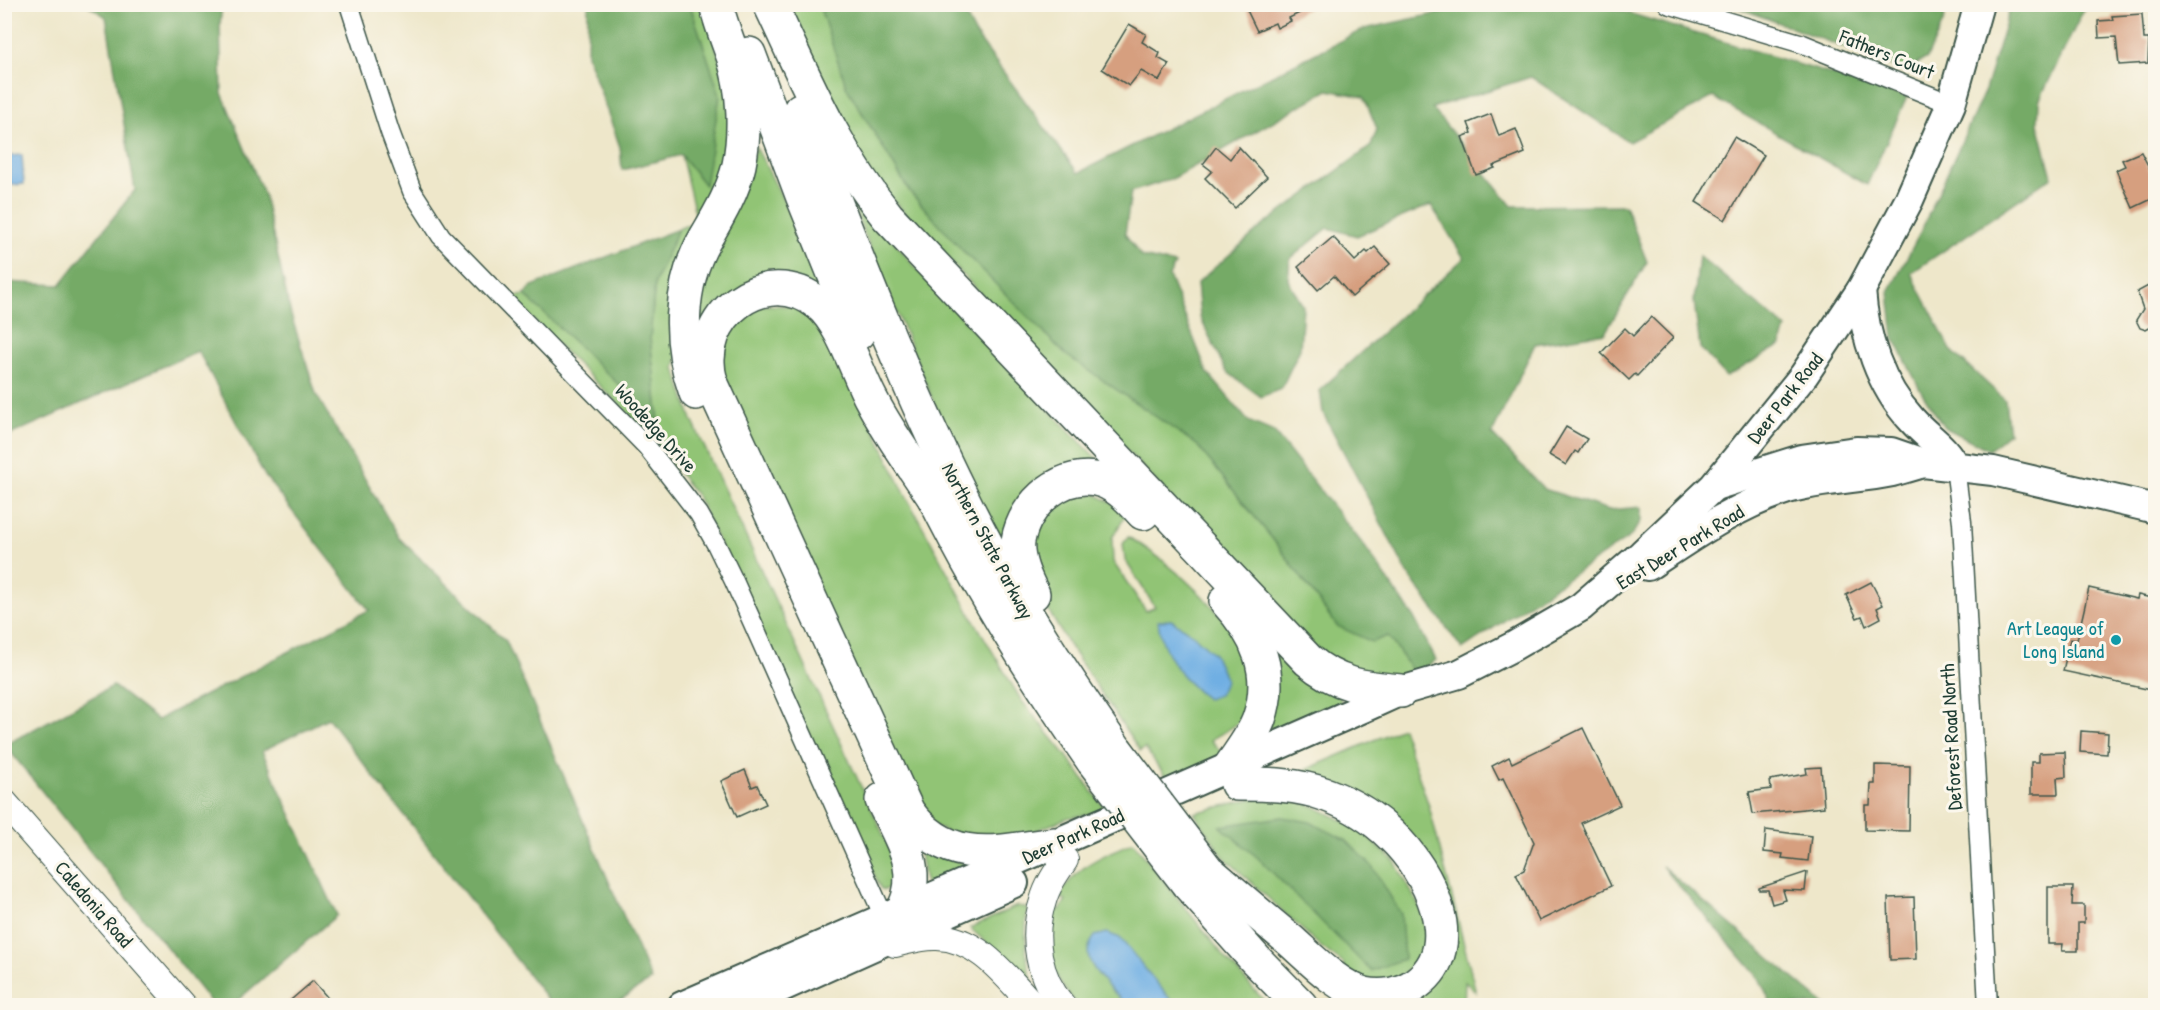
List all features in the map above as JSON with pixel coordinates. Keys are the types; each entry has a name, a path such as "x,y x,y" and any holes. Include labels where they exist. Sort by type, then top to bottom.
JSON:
{"highway":[{"path":"716,4 738,73 742,105 741,152 730,192 697,255 688,281 682,326 686,356 691,378 703,409 906,853 912,879 909,897 894,913"},
{"name":"Northern State Parkway","path":"731,4 827,258 876,375 935,499 982,586 1024,657 1105,755 1198,877 1255,959 1300,1005"},
{"name":"Northern State Parkway","path":"761,4 864,273 942,455 964,501 1013,590 1088,710 1105,755"},
{"path":"770,4 832,134 860,180 888,217 1308,660 1318,669 1340,681 1367,688 1401,691"},
{"path":"935,499 871,400 825,308 806,296 785,290 774,290 745,297 723,316 716,326 708,347 708,371 711,382 908,812 927,833 963,851 1059,852"},
{"path":"1088,710 1025,578 1018,543 1024,521 1031,509 1047,492 1069,482 1091,479 1116,488 1138,507 1242,620 1259,647 1265,675 1262,707 1233,775 1309,790 1345,803 1380,824 1409,855 1429,889 1440,924 1439,952 1428,973 1410,988 1390,994 1365,994 1354,990 1324,970 1198,877"},
{"name":"Northern State Parkway","path":"1198,877 1285,954 1336,1005"}],"main road":[{"name":"Deer Park Road","path":"740,1005 862,951 1059,852 1233,775 1401,691 1449,678 1512,648 1581,607 1642,554 1713,487 1804,375 1861,290 1909,200 1951,104 1978,4"},
{"path":"1881,372 1878,320 1883,287 1909,200"},
{"path":"1861,290 1870,343 1896,402 1947,452 1954,467"},
{"name":"East Deer Park Road","path":"1713,487 1801,459 1857,451 1891,452 1923,463 1993,471 2156,509"},
{"name":"East Deer Park Road","path":"1581,607 1641,572 1700,531 1760,500 1790,489 1823,481 1892,472 1923,463"},
{"name":"Deer Park Road","path":"1233,775 1409,708 1449,678"},
{"name":"Deer Park Road","path":"690,1002 894,913 1059,852"}],"street":[{"name":"Woodedge Drive","path":"349,4 390,132 412,191 441,236 636,434 674,480 708,529 894,913"},
{"name":"Fathers Court","path":"1668,4 1803,44 1951,104"},
{"name":"Deforest Road North","path":"1954,467 1962,534 1988,1005"},
{"name":"Caledonia Road","path":"4,802 183,1005"},
{"path":"1059,852 1054,876 1042,901 1038,939 1043,973 1052,991 1063,1005"},
{"path":"862,951 923,938 944,937 962,942 988,958 1034,1005"}],"green space":[{"path":"88,5 222,5 220,25 222,93 264,195 291,315 316,394 399,538 506,641 651,980 613,1005 552,1005 328,718 262,751 337,915 232,1005 213,1005 5,745 113,686 157,720 369,610 265,476 198,351 5,437 5,282 60,285 135,190 106,17"},
{"path":"588,5 690,5 720,95 705,185 681,155 622,170 620,147 587,55"},
{"path":"690,5 704,5 729,93 729,149 675,368 692,420 900,871 895,883 885,890 881,889 698,498 651,436 510,298 525,295 659,422 650,338 655,282 678,229 697,221 681,155 704,184 720,96"},
{"path":"788,5 819,5 847,88 910,192 964,252 1065,354 1197,445 1279,547 1337,626 1388,636 1415,674 1386,681 1332,670 862,167"},
{"path":"819,5 960,5 976,35 1078,173 1364,29 1444,12 1459,5 1602,5 1907,97 1867,185 1713,97 1629,142 1531,77 1432,108 1512,206 1625,205 1647,262 1605,333 1535,344 1492,434 1544,489 1609,510 1641,507 1641,521 1631,536 1462,649 1408,574 1323,413 1320,390 1464,258 1431,205 1357,236 1328,228 1290,259 1288,280 1303,306 1300,349 1281,389 1261,397 1226,371 1200,317 1197,283 1266,223 1371,146 1377,129 1364,97 1328,90 1174,178 1131,192 1125,234 1142,257 1175,264 1169,276 1207,372 1248,421 1274,432 1365,547 1413,616 1436,660 1415,674 1388,636 1372,642 1337,626 1279,547 1197,445 1065,354 964,252 910,192 847,88"},
{"path":"1731,5 1941,5 1945,18 1927,58 1906,71"},
{"path":"2011,5 2086,5 2039,101 2038,123 2052,177 1911,273 1951,350 2005,400 2009,433 1989,450 1944,427 1922,393 1894,338 1889,292 1921,231 1985,90"},
{"path":"756,147 795,222 825,294 796,286 706,325 688,324"},
{"path":"842,179 922,275 1030,391 1108,470 1007,534 996,535 966,481"},
{"path":"678,229 655,282 650,338 659,423 525,295 532,286"},
{"path":"1699,256 1786,328 1781,345 1726,377 1700,348 1694,301"},
{"path":"761,305 797,306 827,330 905,494 972,617 1021,700 1066,755 1106,810 1067,818 1004,844 974,847 920,818 715,381 731,323"},
{"path":"1095,494 1114,504 1126,515 1112,538 1113,562 1146,611 1155,607 1125,560 1123,544 1128,537 1162,560 1218,612 1245,650 1252,667 1252,686 1244,715 1234,726 1211,740 1223,754 1170,783 1145,748 1140,751 1065,639 1036,589 1028,549 1035,519 1063,495"},
{"path":"1276,645 1340,697 1341,703 1270,740 1267,649"},
{"path":"1402,728 1429,806 1476,992 1465,982 1464,1005 1402,1005 1442,901 1305,777 1303,771"},
{"path":"1263,796 1309,804 1358,828 1395,862 1423,913 1428,947 1390,989 1341,973 1344,964 1320,946 1223,856 1194,813"},
{"path":"1282,817 1310,822 1346,840 1372,866 1401,914 1404,959 1371,971 1258,858 1220,826"},
{"path":"1133,842 1227,960 1268,1005 1078,1005 1071,997 1054,971 1048,951 1050,921 1055,907 1060,910 1066,900 1059,897 1073,877 1082,869 1100,857"},
{"path":"918,843 968,866 927,884"},
{"path":"1662,866 1825,1005 1772,1005 1759,978"},
{"path":"1017,906 1027,908 1026,952 1036,994 1001,956 970,928"}],"water":[{"path":"22,155 24,184 10,185 8,156"},
{"path":"1171,620 1191,633 1214,654 1226,680 1219,695 1207,699 1189,683 1174,664 1163,644 1158,621"},
{"path":"1107,933 1120,938 1175,1005 1132,1006 1114,992 1095,970 1088,955 1089,946 1095,936"}],"building":[{"path":"1244,4 1318,4 1289,18 1291,21 1277,28 1275,23 1257,31"},
{"path":"2142,14 2144,39 2149,39 2148,63 2119,65 2116,37 2099,38 2098,21 2113,20 2112,16"},
{"path":"1129,24 1146,34 1142,42 1160,53 1158,58 1169,64 1159,81 1141,71 1129,86 1102,69"},
{"path":"1491,114 1499,136 1516,129 1525,153 1476,175 1462,137 1472,133 1468,123"},
{"path":"1734,137 1764,155 1725,220 1696,202"},
{"path":"1216,147 1230,159 1239,147 1267,177 1235,208 1205,178 1212,171 1203,164"},
{"path":"2141,152 2156,181 2156,197 2133,208 2116,170 2125,166 2122,160"},
{"path":"1333,237 1355,261 1366,251 1368,253 1375,247 1390,264 1352,297 1334,276 1318,290 1298,267"},
{"path":"2150,285 2153,292 2156,287 2156,331 2153,326 2146,330 2140,328 2136,320 2143,309 2137,292"},
{"path":"1651,317 1673,338 1637,376 1635,374 1629,380 1601,353 1625,328 1633,336"},
{"path":"1566,427 1587,439 1566,465 1549,455"},
{"path":"1871,582 1883,605 1877,608 1881,618 1866,626 1862,616 1857,618 1846,595"},
{"name":"Art League of Long Island","path":"2089,588 2137,599 2138,595 2156,599 2156,691 2063,671 2070,639 2077,640"},
{"path":"1583,728 1620,805 1581,823 1611,886 1539,921 1516,874 1524,870 1534,842 1503,778 1499,780 1492,766 1509,757 1512,763"},
{"path":"2081,731 2108,733 2107,754 2080,752"},
{"path":"2065,752 2066,777 2057,778 2058,794 2031,794 2031,762 2039,762 2039,753"},
{"path":"1875,765 1910,766 1909,831 1865,830 1865,805 1870,805 1871,784 1875,784"},
{"path":"1821,767 1824,807 1753,814 1749,792 1771,789 1770,780 1807,774 1806,768"},
{"path":"745,770 752,787 757,785 766,804 737,817 721,781"},
{"path":"1766,830 1811,836 1808,861 1782,858 1783,854 1764,852"},
{"path":"1807,872 1805,891 1783,890 1786,900 1772,904 1768,890 1759,890 1759,888"},
{"path":"2048,887 2073,887 2072,905 2084,905 2084,923 2078,923 2078,951 2062,951 2063,944 2048,944"},
{"path":"1914,897 1916,959 1890,960 1888,898"},
{"path":"313,981 334,1005 285,1005"}],"place":[{"name":"Art League of Long Island","path":"2116,640"}]}
